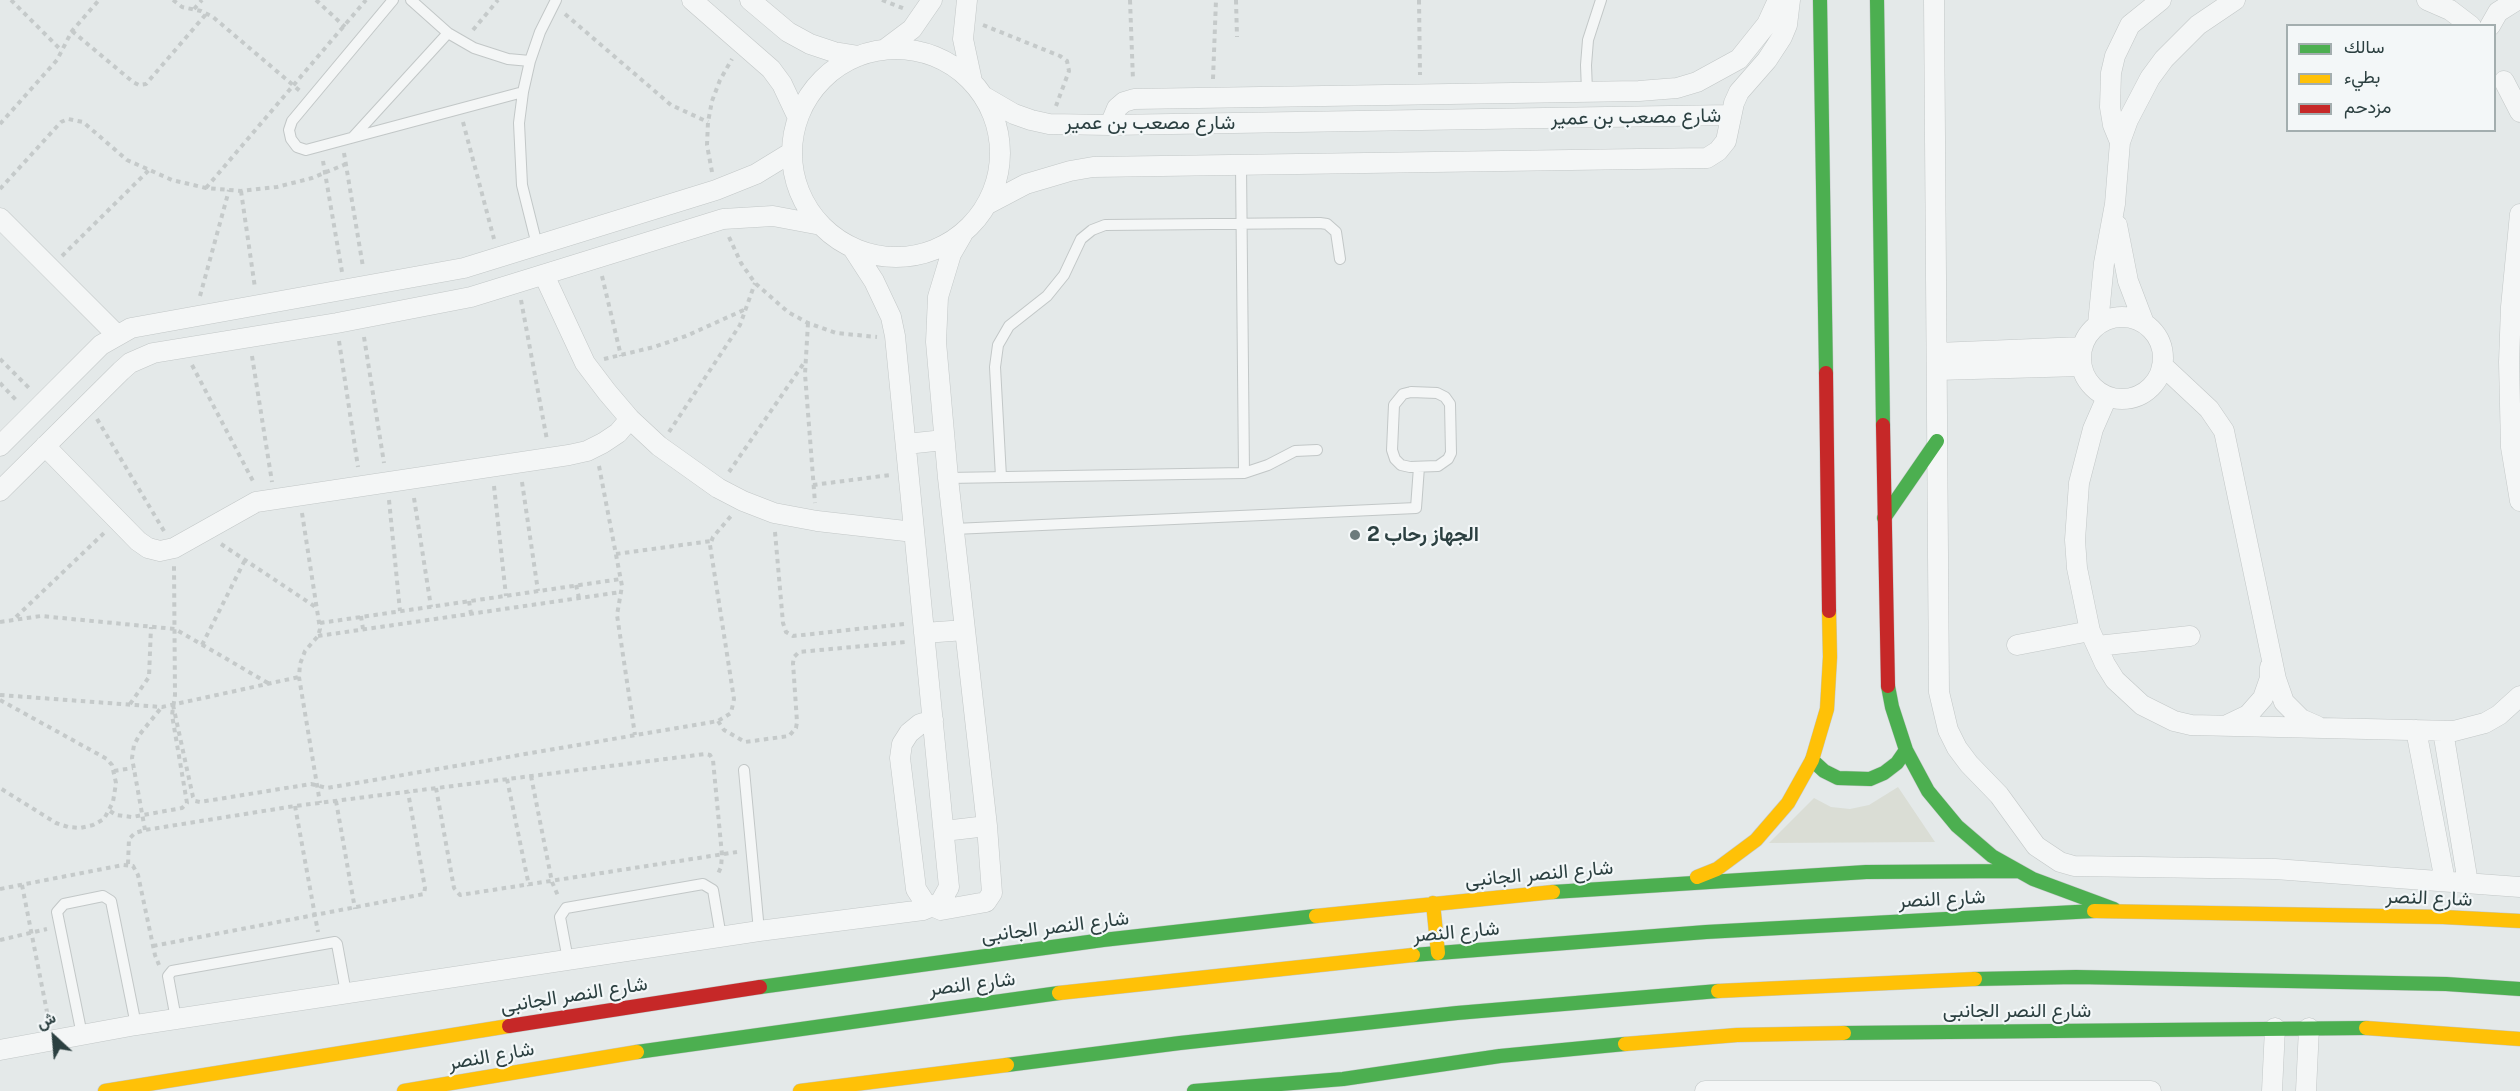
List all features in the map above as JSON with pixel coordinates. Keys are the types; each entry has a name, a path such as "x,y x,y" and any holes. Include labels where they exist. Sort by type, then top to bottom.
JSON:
{"main road":[{"path":"1684,882 1717,869 1756,840 1788,803 1812,760 1827,710 1830,657 1820,0"},
{"path":"1877,0 1888,684 1895,718 1906,750 1928,791 1957,826 1992,856 2032,879 2116,910"},
{"path":"1884,518 1937,441"},
{"path":"1812,760 1824,771 1838,778 1870,779 1884,773 1897,763 1906,750"},
{"name":"شارع النصر الجانبى","path":"105,1091 747,988 1103,940 1432,903 1684,882 1866,872 2018,871"},
{"path":"1432,903 1438,953"},
{"name":"شارع النصر","path":"404,1091 676,1045 968,1004 1148,982 1438,953 1706,932 2116,910 2443,917 2520,921"},
{"path":"800,1091 1039,1059 1457,1013 1727,990 2076,977 2446,984 2520,989"},
{"name":"شارع النصر الجانبى","path":"1194,1091 1242,1089 1343,1079 1580,1047 1737,1035 2359,1028 2520,1039"},
{"path":"1414,1083 1422,1075 1442,1064"}],"street":[{"path":"692,0 771,69 782,84 798,118"},
{"path":"751,0 788,32 810,44 834,52 859,56"},
{"path":"884,50 912,29 932,0"},
{"path":"1110,125 1117,108 1124,102 1134,99 1667,88 1697,82 1738,59 1767,24 1778,0"},
{"path":"1731,115 1739,92 1767,60 1782,37 1787,24 1790,0"},
{"path":"1934,0 1939,692 1943,712 1957,748 1999,795 2036,846 2060,862 2088,868 2275,869 2520,887"},
{"path":"2120,142 2110,107 2111,73 2115,56 2130,25 2161,0"},
{"path":"2098,324 2104,263 2115,204 2120,142 2138,98 2164,59 2198,25 2235,0"},
{"path":"2427,0 2450,10 2468,24"},
{"path":"2491,24 2498,12 2516,0"},
{"path":"0,1050 136,1025 721,936 932,908 950,909 989,900 992,893 987,826 944,440 935,320 943,276 962,235 986,205 994,188 1001,150 992,113 977,88 966,60 965,9"},
{"path":"962,235 927,252 908,256 889,257 870,254 852,247 821,225 811,213 797,184 792,152 798,118 816,87 828,74 859,56 884,50 903,49 940,59 957,68 977,88"},
{"path":"2506,80 2520,112"},
{"name":"شارع مصعب بن عمير","path":"977,88 1014,114 1049,124 1110,125 1731,115 1726,141 1718,151 1707,158 1093,167 1026,184 986,205"},
{"path":"0,447 101,345 131,328 464,268 716,190 756,174 792,152"},
{"path":"2115,204 2122,259 2144,323 2160,341 2163,353 2162,365 2155,381 2142,394 2131,398 2107,397 2090,385 2081,356 2090,332 2109,318 2121,316 2144,323"},
{"path":"2520,214 2511,307 2509,362 2511,447 2520,501"},
{"path":"0,491 130,363 153,353 309,328 471,297 723,219 773,216 821,225"},
{"path":"3,226 51,268 117,335"},
{"path":"852,247 874,280 891,317 895,336 949,888 945,896 932,908"},
{"path":"544,275 585,363 630,419 659,446 718,488 774,513 817,521 914,532"},
{"path":"305,297 309,328"},
{"path":"1937,361 2081,356"},
{"path":"2162,365 2209,409 2224,431 2269,651 2284,702 2301,719 2323,729"},
{"path":"2107,397 2085,456 2075,512 2077,568 2094,638 2105,663 2115,680 2142,705 2174,721 2191,725 2462,730 2485,723 2499,715 2520,696"},
{"path":"45,446 138,541 148,548 160,551 174,548 246,506 269,499 587,451 618,433 630,419"},
{"path":"906,444 944,440"},
{"path":"924,632 965,630"},
{"path":"2017,645 2094,638 2190,636"},
{"path":"2228,725 2248,715 2263,698 2270,678 2269,651"},
{"path":"932,908 925,903 916,889 900,758 902,744 909,733 920,724 933,720"},
{"path":"2416,730 2445,881"},
{"path":"2443,730 2468,883"},
{"path":"944,831 987,826"},
{"path":"2436,837 2460,834"},
{"path":"2272,1091 2276,1028"},
{"path":"2306,1091 2309,1028"},
{"path":"1705,1091 2151,1091"}],"lane":[{"path":"393,0 292,121 289,130 291,139 297,147 306,150 523,92"},
{"path":"411,0 448,33 462,42 487,53 530,61"},
{"path":"1587,91 1588,40 1601,0"},
{"path":"537,245 522,185 519,143 523,92 530,61 554,2"},
{"path":"353,137 448,33"},
{"path":"1241,165 1244,473"},
{"path":"1001,477 995,367 998,345 1009,326 1047,296 1064,275 1081,239 1092,230 1105,225 1327,224 1336,232 1340,259"},
{"path":"1437,393 1445,397 1450,404 1451,453 1448,459 1438,466 1419,466 1401,465 1395,459 1392,450 1394,405 1403,394 1437,393"},
{"path":"948,478 1244,473 1268,465 1295,451 1317,450"},
{"path":"954,529 1416,508 1419,466"},
{"path":"744,770 759,931"},
{"path":"568,960 560,917 566,908 703,884 708,885 715,895 721,936"},
{"path":"82,1035 57,912 64,904 103,896 111,901 136,1025"},
{"path":"176,1019 168,976 170,972 320,945 337,943 346,993"}],"path":[{"path":"11,0 62,51"},
{"path":"0,124 50,68 72,31 99,0"},
{"path":"173,0 182,7 207,13 310,99"},
{"path":"194,9 202,0"},
{"path":"315,0 359,39"},
{"path":"206,188 366,0"},
{"path":"462,42 498,0"},
{"path":"1130,0 1134,99"},
{"path":"1213,98 1216,0"},
{"path":"1236,0 1237,37"},
{"path":"1419,0 1420,94"},
{"path":"554,2 671,105 708,122"},
{"path":"965,9 1067,61 1069,71 1049,124"},
{"path":"72,31 139,85 146,84 207,13"},
{"path":"716,190 707,145 712,101 730,62 744,45"},
{"path":"460,109 499,257"},
{"path":"0,189 61,122 68,119 83,122 127,160 172,180 206,188 241,191 277,188 346,164"},
{"path":"341,140 367,286"},
{"path":"320,146 346,290"},
{"path":"51,268 149,170"},
{"path":"195,316 229,190"},
{"path":"241,191 258,305"},
{"path":"723,219 730,242 741,263 755,283 788,312 808,323 836,333 865,338 895,336"},
{"path":"597,258 621,356"},
{"path":"659,446 731,341 747,308 755,283"},
{"path":"518,284 551,458"},
{"path":"585,363 621,356 686,336 747,308"},
{"path":"360,319 388,482 400,611"},
{"path":"337,323 360,485"},
{"path":"808,323 806,359 817,521"},
{"path":"250,337 269,499"},
{"path":"182,348 269,499"},
{"path":"0,359 37,409"},
{"path":"718,488 806,359"},
{"path":"0,383 37,409"},
{"path":"88,403 174,548 173,731 187,803 182,808 124,817 110,811"},
{"path":"595,447 621,579 616,615 635,735"},
{"path":"519,463 537,591"},
{"path":"492,467 506,596"},
{"path":"813,485 909,473"},
{"path":"411,478 431,607"},
{"path":"298,494 320,623 318,636 306,651 300,664 299,677 320,803"},
{"path":"616,554 711,541 743,501"},
{"path":"774,513 783,623 786,632 793,636 924,632"},
{"path":"15,619 117,520"},
{"path":"202,531 318,608"},
{"path":"173,705 195,801 311,784 327,788 718,721 730,713 734,699 711,541"},
{"path":"202,645 245,560"},
{"path":"320,623 621,579"},
{"path":"576,585 579,598"},
{"path":"318,636 621,592"},
{"path":"469,601 471,614"},
{"path":"0,622 41,616 175,629 269,684"},
{"path":"361,616 363,629"},
{"path":"129,705 149,677 151,627"},
{"path":"718,721 724,730 745,742 789,736 796,728 797,722 793,663 794,657 799,652 924,632"},
{"path":"0,695 162,707 299,677"},
{"path":"0,700 107,759 114,771 116,793 110,811 104,819 93,825 68,827 0,788"},
{"path":"145,830 133,768 134,745 162,707"},
{"path":"128,864 129,839 135,833 145,830 296,806 710,755 713,760 722,855 721,867 708,885"},
{"path":"114,771 133,768"},
{"path":"531,776 552,882 556,894 566,908"},
{"path":"507,779 529,886"},
{"path":"436,788 456,892 465,896 752,850"},
{"path":"153,946 424,894 425,888 408,792"},
{"path":"336,801 355,909"},
{"path":"296,806 320,945"},
{"path":"22,885 52,1041"},
{"path":"0,940 60,927"}],"shaded area":[{"path":"1898,787 1935,842 1769,843 1814,798 1831,807 1850,809 1869,805"}],"traffic: fast":[{"path":"1820,0 1826,373"},
{"path":"1877,0 1883,425"},
{"path":"1884,518 1937,441"},
{"path":"1888,686 1892,707 1906,750 1928,791 1957,826 1992,856 2033,879 2114,909"},
{"path":"1812,760 1824,771 1838,778 1870,779 1884,773 1897,763 1906,750"},
{"path":"1553,892 1866,872 2018,871"},
{"path":"1413,955 1706,932 2094,911"},
{"path":"760,987 1103,940 1316,916"},
{"path":"1975,979 2076,977 2446,984 2520,989"},
{"path":"1007,1065 1180,1043 1457,1013 1718,991"},
{"path":"637,1052 1059,993"},
{"path":"1844,1033 2366,1028"},
{"path":"1194,1091 1343,1079 1500,1056 1625,1044"}],"traffic: slow":[{"path":"1697,877 1717,869 1756,840 1788,803 1812,760 1827,709 1830,657 1829,611"},
{"path":"1316,916 1553,892"},
{"path":"1433,903 1438,953"},
{"path":"2094,911 2443,917 2520,921"},
{"path":"1059,993 1413,955"},
{"path":"1718,991 1975,979"},
{"path":"105,1091 509,1026"},
{"path":"2366,1028 2520,1039"},
{"path":"1625,1044 1737,1035 1844,1033"},
{"path":"404,1091 637,1052"},
{"path":"800,1091 1007,1065"}],"traffic: jam":[{"path":"1826,373 1829,611"},
{"path":"1883,425 1888,686"},
{"path":"509,1026 760,987"}],"place":[{"name":"الجهاز رحاب 2","path":"1355,535"}]}
